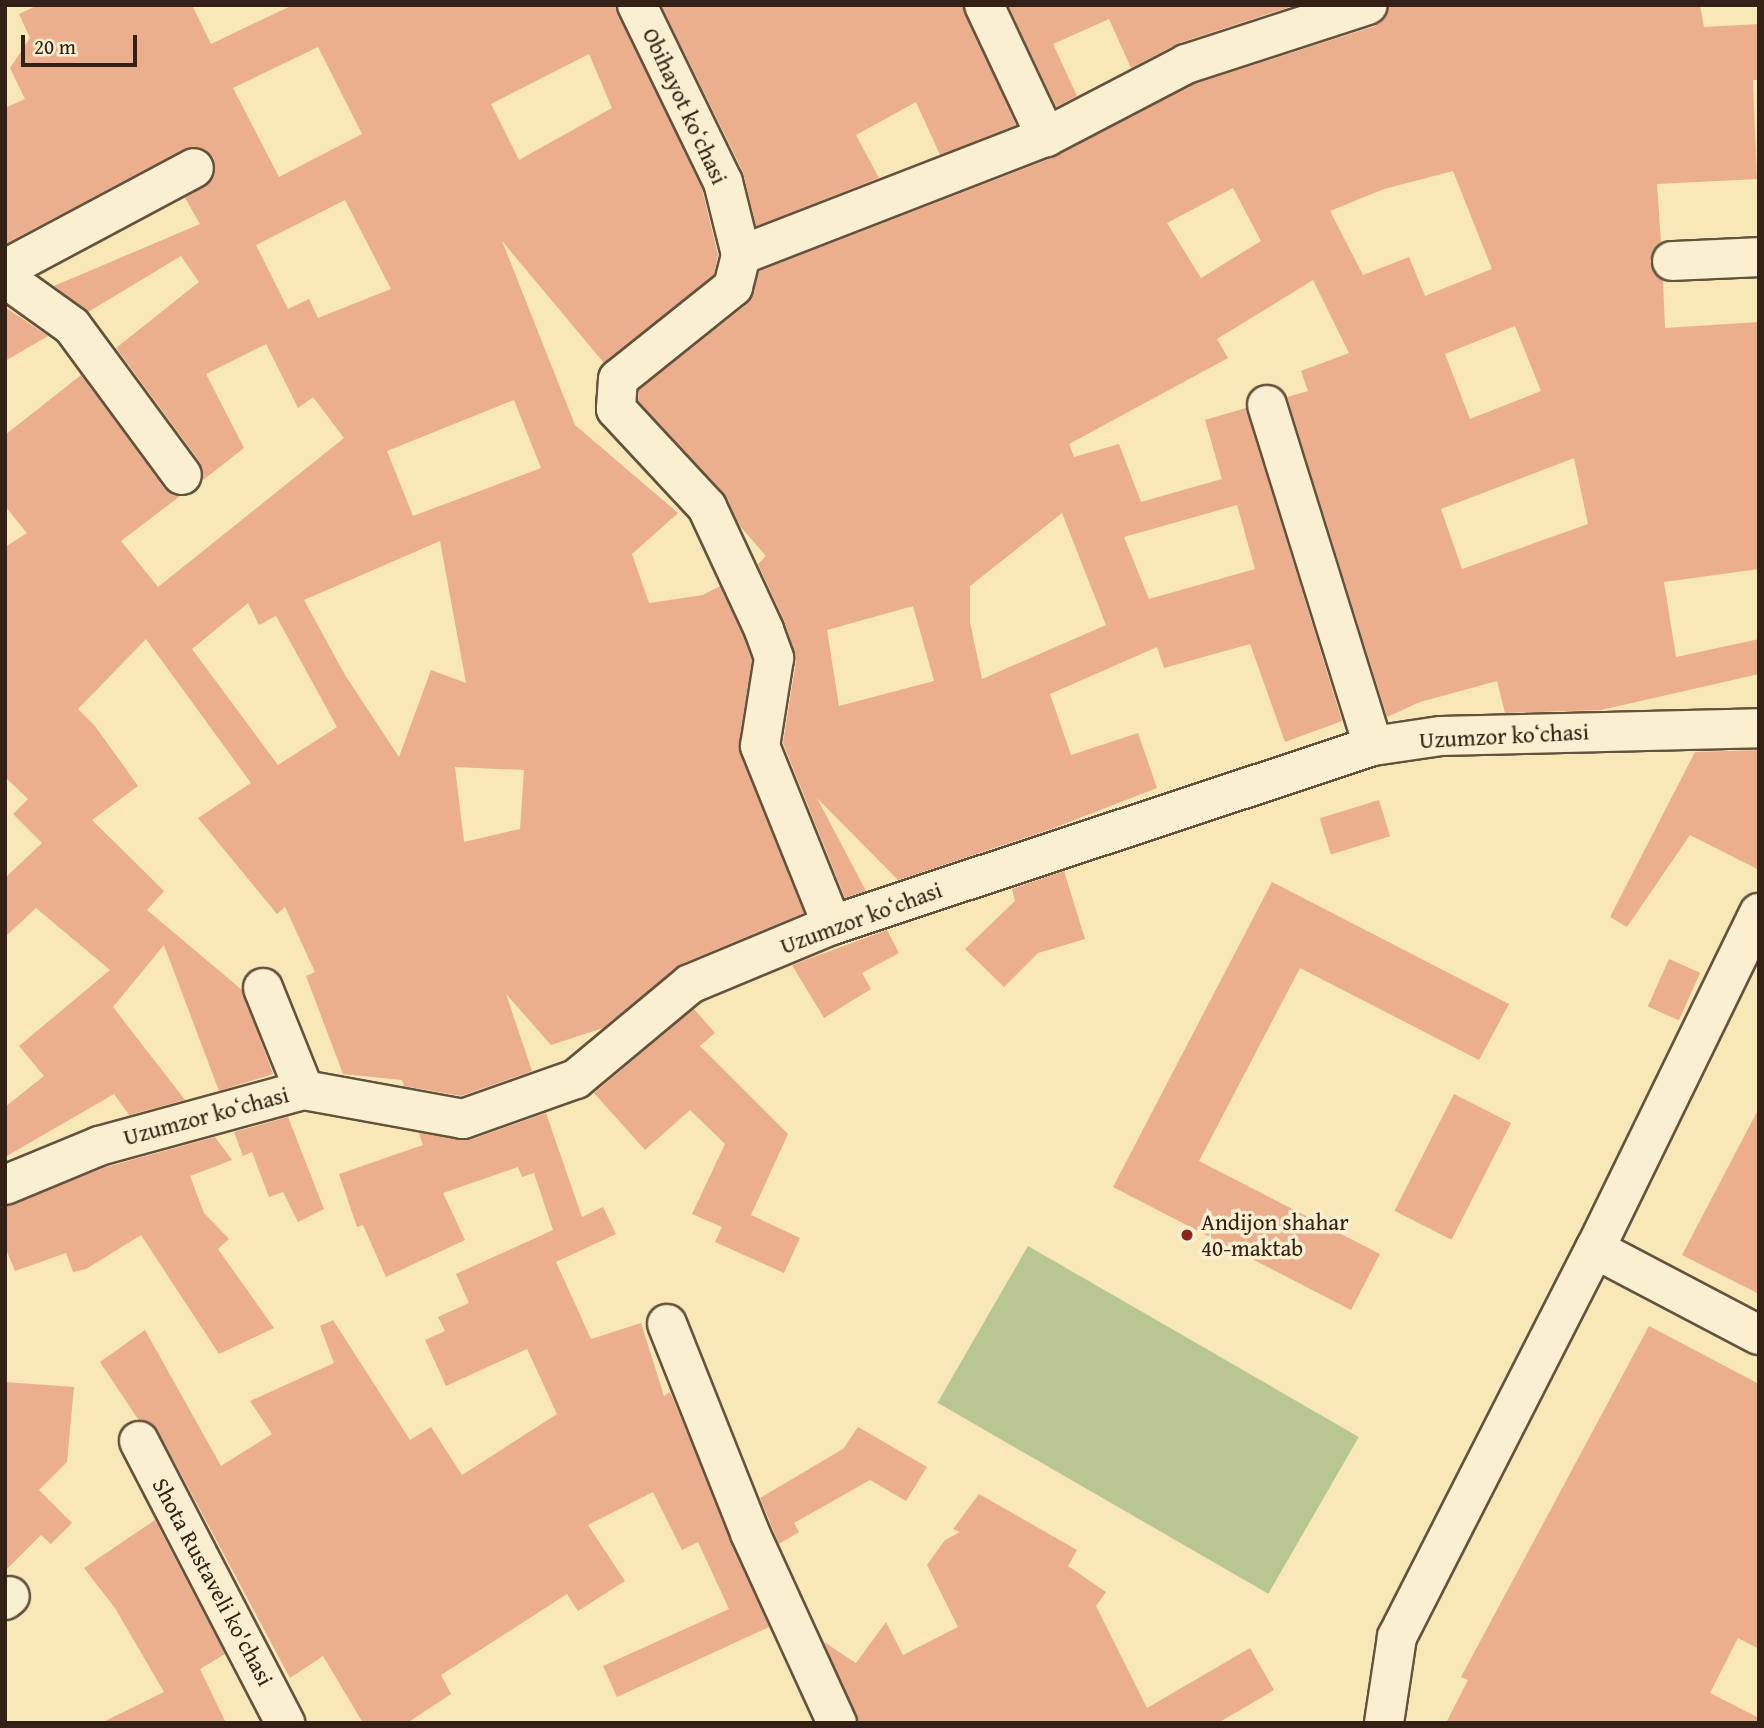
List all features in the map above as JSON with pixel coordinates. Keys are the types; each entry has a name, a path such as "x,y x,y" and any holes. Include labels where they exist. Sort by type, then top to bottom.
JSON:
{"street":[{"name":"Obihayot koʻchasi","path":"637,5 723,182 741,255 733,287 618,379 616,409 707,507 764,631 774,658 760,746 832,925"},
{"path":"984,5 1046,137"},
{"path":"741,255 1046,137 1186,64 1368,5"},
{"path":"5,269 194,168"},
{"path":"1672,261 1759,257"},
{"path":"5,278 72,326 182,475"},
{"path":"1267,405 1373,746"},
{"name":"Uzumzor koʻchasi","path":"5,1185 99,1146 304,1090 463,1119 576,1079 690,984 832,925 1373,746 1441,736 1759,728"},
{"path":"1384,1723 1397,1637 1595,1249 1759,913"},
{"path":"263,988 304,1090"},
{"path":"1595,1249 1759,1335"},
{"path":"667,1324 754,1545 837,1723"},
{"name":"Shota Rustaveli ko'chasi","path":"139,1441 285,1723"}],"green space":[{"path":"1028,1246 1359,1437 1268,1594 938,1403"}],"building":[{"path":"38,5 192,5 211,44 293,5 615,5 702,189 718,255 714,275 604,363 502,241 575,425 678,513 632,554 649,603 703,595 720,586 744,638 752,660 740,753 804,913 681,964 603,1028 551,1045 506,994 532,1071 461,1096 404,1086 402,1080 343,1074 306,976 315,972 285,907 277,914 198,818 251,783 146,639 78,709 95,726 138,786 92,820 164,891 147,910 242,990 273,1074 219,1091 164,945 113,1007 185,1100 129,1115 114,1094 5,1157 5,1107 44,1076 19,1046 110,970 36,908 5,937 5,878 42,843 13,814 28,799 5,777 5,547 27,533 5,506 5,435 81,375 164,488 180,496 121,541 158,587 344,438 313,397 298,408 266,344 206,374 244,448 203,480 200,462 116,348 199,282 181,256 88,312 54,286 200,224 185,198 213,179 214,158 205,149 184,149 5,244 5,108 25,99 10,68 30,38 19,14","holes":["318,47 362,134 279,177 233,88","589,54 612,108 519,160 491,104","345,200 391,289 318,318 309,299 288,309 256,245","514,400 541,468 413,516 387,451","440,541 466,683 431,670 399,757 345,675 304,600","248,603 259,625 276,616 337,727 278,765 192,649","455,767 524,770 520,829 464,842"]},
{"path":"661,5 962,5 1016,125 940,155 916,102 856,135 879,178 756,226 743,172"},
{"path":"1008,5 1296,5 1179,43 1131,68 1109,19 1053,44 1077,96 1056,107"},
{"path":"1389,5 1700,5 1704,27 1759,24 1759,80 1753,80 1757,179 1657,184 1661,242 1650,261 1663,281 1665,328 1759,322 1759,569 1664,582 1676,657 1759,639 1759,674 1601,710 1505,713 1497,681 1420,702 1387,717 1287,397 1308,391 1301,371 1349,353 1313,280 1217,339 1228,358 1069,444 1074,457 1119,444 1141,502 1222,479 1205,420 1246,408 1342,721 1285,742 1250,644 1164,668 1157,647 1050,694 1071,755 1138,733 1157,788 1051,829 898,880 817,798 866,891 845,898 783,743 796,661 785,623 758,564 766,556 740,526 723,492 638,401 639,390 747,304 759,271 1054,157 1194,84 1375,26 1385,19","holes":["1453,171 1492,269 1425,296 1409,257 1363,275 1330,211 1384,189","1233,188 1261,241 1201,278 1167,223","1515,326 1541,391 1470,419 1445,354","1574,458 1588,524 1462,569 1441,509","1237,505 1255,569 1149,599 1124,537","1062,513 1106,625 982,679 970,622 970,586","913,606 934,681 839,706 827,630"]},
{"path":"5,307 48,336 5,361"},
{"path":"1759,750 1759,870 1690,835 1627,927 1610,917 1695,752"},
{"path":"1379,800 1390,836 1331,854 1320,818"},
{"path":"1064,871 1085,939 1038,953 1004,987 965,949 1015,901 1012,889"},
{"path":"1272,882 1509,1004 1479,1060 1300,968 1199,1161 1380,1254 1351,1310 1113,1187"},
{"path":"887,930 899,953 862,973 871,989 824,1018 792,965"},
{"path":"1669,959 1700,973 1679,1020 1648,1007"},
{"path":"694,1009 715,1033 700,1046 788,1134 751,1215 800,1238 784,1273 715,1242 722,1227 692,1214 725,1144 690,1110 645,1150 594,1093"},
{"path":"1454,1094 1511,1123 1452,1240 1395,1211"},
{"path":"1759,1108 1759,1294 1682,1255"},
{"path":"546,1113 582,1217 603,1207 616,1234 556,1262 591,1339 641,1323 664,1396 670,1392 769,1627 617,1697 603,1666 729,1609 698,1542 682,1550 653,1492 588,1525 625,1581 578,1611 567,1594 441,1675 451,1694 407,1723 363,1723 323,1656 290,1678 158,1431 138,1419 100,1362 145,1330 221,1466 272,1434 250,1401 334,1363 320,1326 333,1320 410,1440 431,1427 462,1475 557,1414 527,1349 446,1386 425,1340 445,1331 438,1317 469,1303 456,1274 553,1230 534,1173 522,1177 518,1167 443,1193 465,1240 386,1277 363,1225 357,1227 339,1174 423,1145 419,1133 470,1140"},
{"path":"288,1117 324,1209 298,1222 283,1192 269,1197 252,1152 243,1156 234,1132"},
{"path":"215,1137 232,1160 190,1176 204,1213 229,1239 218,1249 274,1328 219,1354 141,1235 86,1269 73,1272 66,1253 15,1271 5,1247 5,1206 106,1167"},
{"path":"1649,1326 1759,1384 1759,1649 1738,1638 1710,1693 1759,1718 1759,1723 1446,1723 1468,1680 1461,1677"},
{"path":"5,1382 74,1387 67,1462 39,1490 72,1523 51,1544 41,1535 5,1571"},
{"path":"858,1427 927,1467 906,1501 870,1480 794,1523 799,1532 779,1544 760,1498 843,1449"},
{"path":"979,1494 1077,1550 1068,1566 1106,1592 1096,1606 1147,1708 1250,1648 1274,1690 1218,1723 858,1723 824,1642 856,1663 886,1622 903,1655 958,1627 927,1565 945,1540 960,1532 953,1529"},
{"path":"155,1520 225,1654 200,1669 226,1723 101,1723 164,1692 115,1608 84,1568"}],"place":[{"name":"Andijon shahar 40-maktab","path":"1187,1235"}]}
